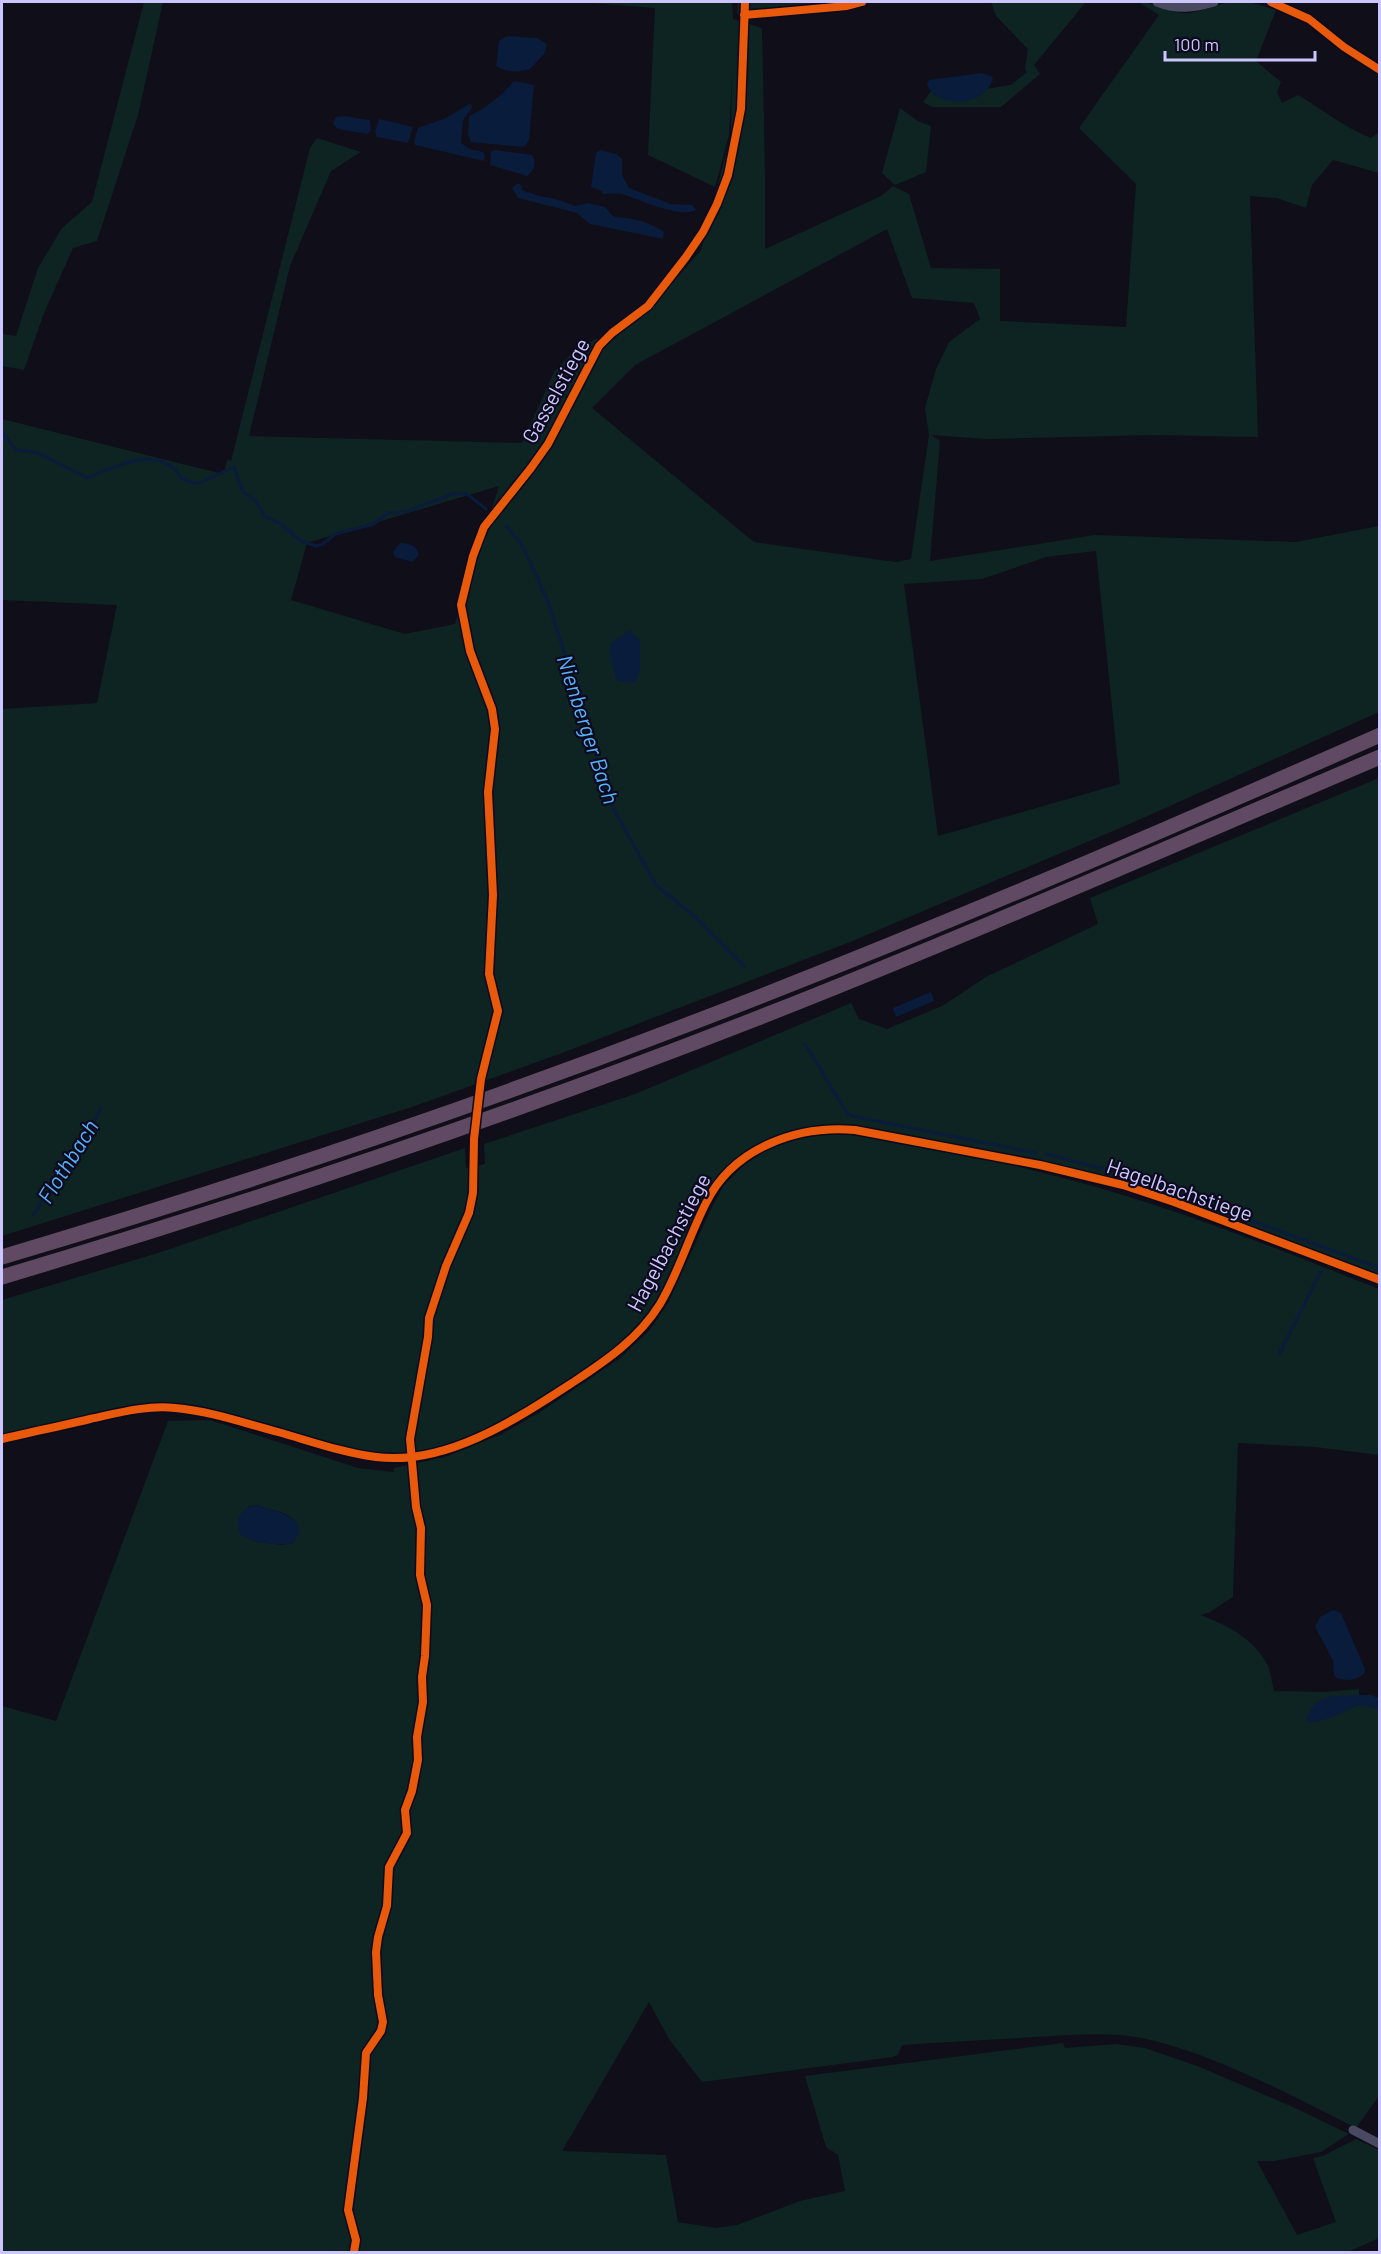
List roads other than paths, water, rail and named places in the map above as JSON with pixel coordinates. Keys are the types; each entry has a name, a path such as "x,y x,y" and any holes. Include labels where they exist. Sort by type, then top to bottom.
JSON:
{"highway":[{"path":"2,1257 244,1182 477,1102 698,1021 891,944 1380,735"},
{"path":"2,1277 202,1216 475,1124 631,1067 866,975 1380,757"}],"street":[{"name":"Gasselstiege","path":"461,604 473,556 484,527 548,444 599,346 612,333 648,306 703,232 717,204 731,164 741,109 745,2"},
{"path":"744,15 847,6 862,2"},
{"path":"1157,2 1184,8 1214,2"},
{"path":"1271,2 1309,19 1344,47 1380,70"},
{"name":"Hagelbachstiege","path":"2,1439 109,1415 157,1407 212,1414 375,1457 411,1458 468,1442 575,1381 624,1347 650,1319 663,1298 705,1204 718,1182 730,1169 758,1149 795,1134 813,1130 836,1128 855,1130 1040,1165 1123,1185 1380,1280"},
{"path":"1353,2130 1380,2144"}],"water":[{"path":"507,36 537,38 547,44 544,54 530,69 504,70 496,66 499,41"},
{"path":"982,73 993,77 989,87 973,99 952,101 942,98 933,93 927,85 929,80"},
{"path":"514,81 534,85 529,140 524,147 471,142 468,134 469,116 502,94"},
{"path":"471,103 472,108 463,120 461,143 470,149 483,152 484,161 415,145 418,128 446,118"},
{"path":"336,117 370,120 371,130 368,134 337,129 333,123"},
{"path":"379,119 413,127 408,143 377,137 375,132"},
{"path":"495,150 532,155 533,169 527,176 490,165 491,152"},
{"path":"601,150 616,154 622,159 622,175 629,188 671,204 693,205 696,210 680,212 622,194 602,194 602,191 591,187 596,153"},
{"path":"518,183 522,190 575,206 588,203 605,207 614,217 634,219 658,228 664,232 663,239 590,224 577,213 518,198 512,188"},
{"path":"400,543 409,544 416,549 419,555 412,562 395,557 393,552"},
{"path":"630,630 640,641 640,671 636,681 629,683 616,680 610,644"},
{"path":"931,992 934,1001 896,1017 893,1008"},
{"path":"256,1505 280,1512 295,1521 298,1534 293,1543 266,1543 241,1535 238,1526 240,1516 246,1509"},
{"path":"1333,1610 1341,1613 1365,1669 1364,1674 1357,1678 1345,1680 1334,1676 1333,1660 1315,1627 1320,1617"},
{"path":"1371,1695 1379,1698 1379,1709 1358,1705 1333,1717 1309,1723 1306,1719 1315,1705 1326,1698"}],"waterway":[{"name":"Nienberger Bach","path":"2,432 16,450 38,453 87,478 124,463 150,459 173,467 181,478 197,484 234,467 243,492 256,501 264,516 281,524 301,541 316,546 323,544 335,534 374,524 387,513 405,512 455,493 467,494 486,509"},
{"name":"Nienberger Bach","path":"506,526 521,543 547,599 591,734 602,784 608,799 656,885 694,916 745,967"},
{"name":"Nienberger Bach","path":"805,1044 847,1113 852,1116 1035,1153"},
{"name":"Flothbach","path":"33,1215 86,1136 101,1108"},
{"name":"Nienberger Bach","path":"1046,1154 1127,1175 1380,1268"},
{"path":"1279,1354 1321,1271"}]}
